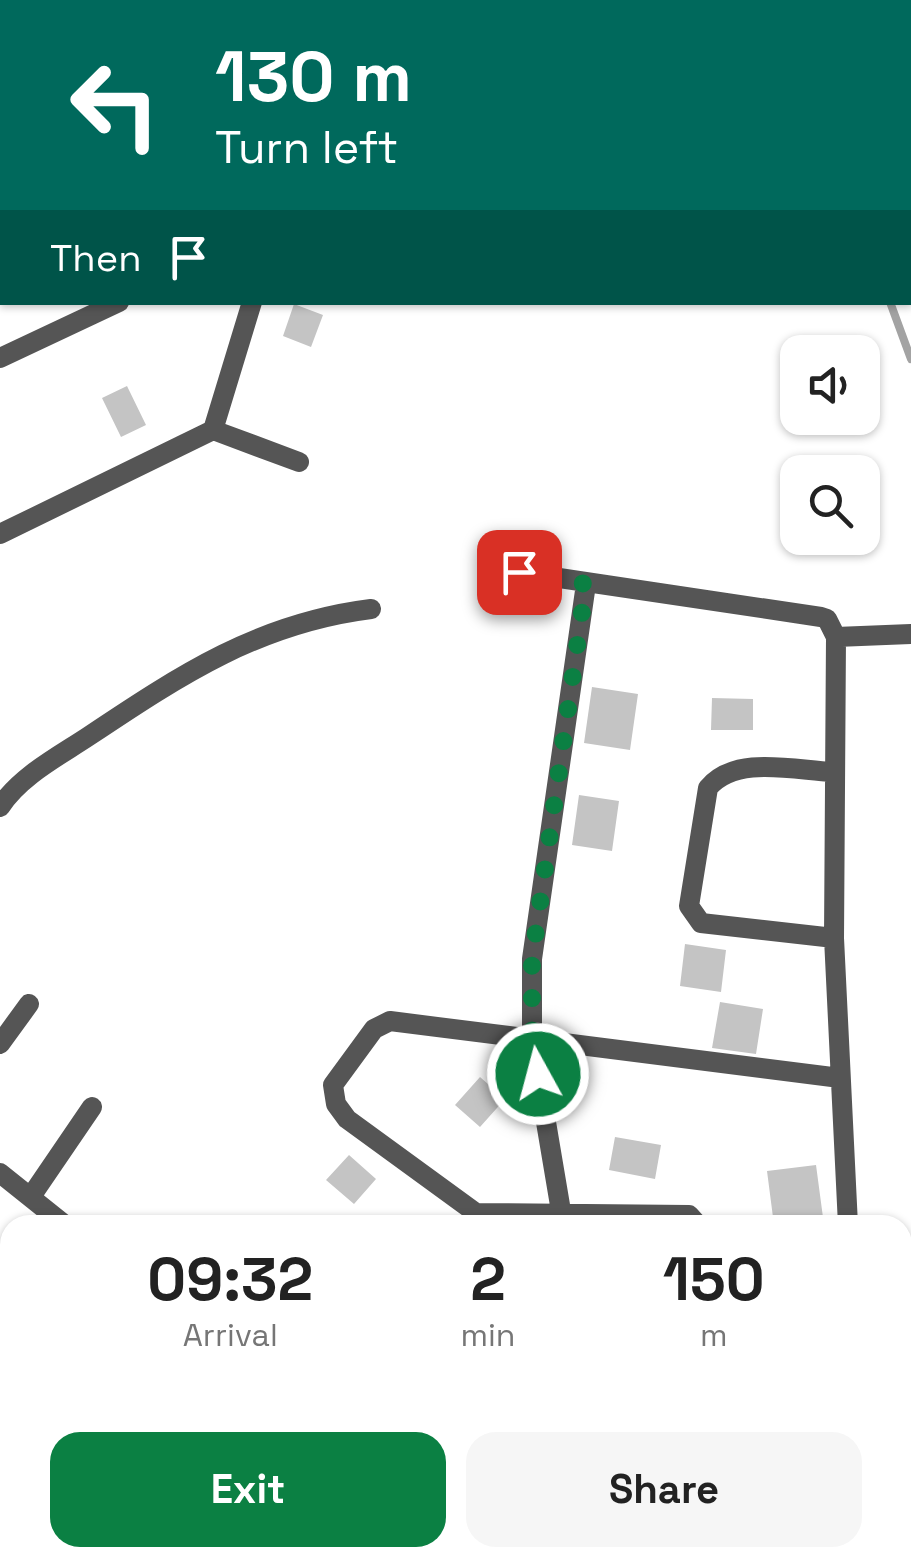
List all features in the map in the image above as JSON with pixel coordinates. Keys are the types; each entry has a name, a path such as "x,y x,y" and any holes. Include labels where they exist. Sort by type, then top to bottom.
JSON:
{"street":[{"path":"0,358 113,305"},
{"path":"212,430 251,305"},
{"path":"0,534 212,430 299,462"},
{"path":"519,572 828,620 836,638 832,772 834,938 847,1215"},
{"path":"561,1215 532,1039 532,959 586,584"},
{"path":"0,807 36,771 183,673 244,642 316,616 372,609"},
{"path":"836,638 911,634"},
{"path":"832,772 746,768 720,774 708,788 689,906 701,922 834,938"},
{"path":"0,1044 29,1004"},
{"path":"513,1215 476,1212 347,1119 336,1104 333,1085 374,1029 390,1021 840,1078"},
{"path":"32,1195 92,1107"},
{"path":"0,1173 54,1215"}],"building":[{"path":"294,305 323,315 311,347 283,336"},
{"path":"127,386 146,425 121,437 102,398"},
{"path":"592,687 638,694 630,750 584,743"},
{"path":"712,698 753,699 753,730 711,730"},
{"path":"579,795 619,801 612,851 572,845"},
{"path":"685,944 726,950 721,992 680,986"},
{"path":"720,1002 763,1009 756,1054 712,1048"},
{"path":"480,1077 505,1099 480,1127 455,1105"},
{"path":"615,1137 661,1145 655,1179 609,1170"},
{"path":"349,1155 376,1179 354,1204 326,1180"},
{"path":"816,1165 823,1215 773,1215 767,1171"}],"waterway":[{"path":"891,305 911,359"}],"route":[{"path":"519,572 586,584 532,959 532,1039 538,1074"}]}
